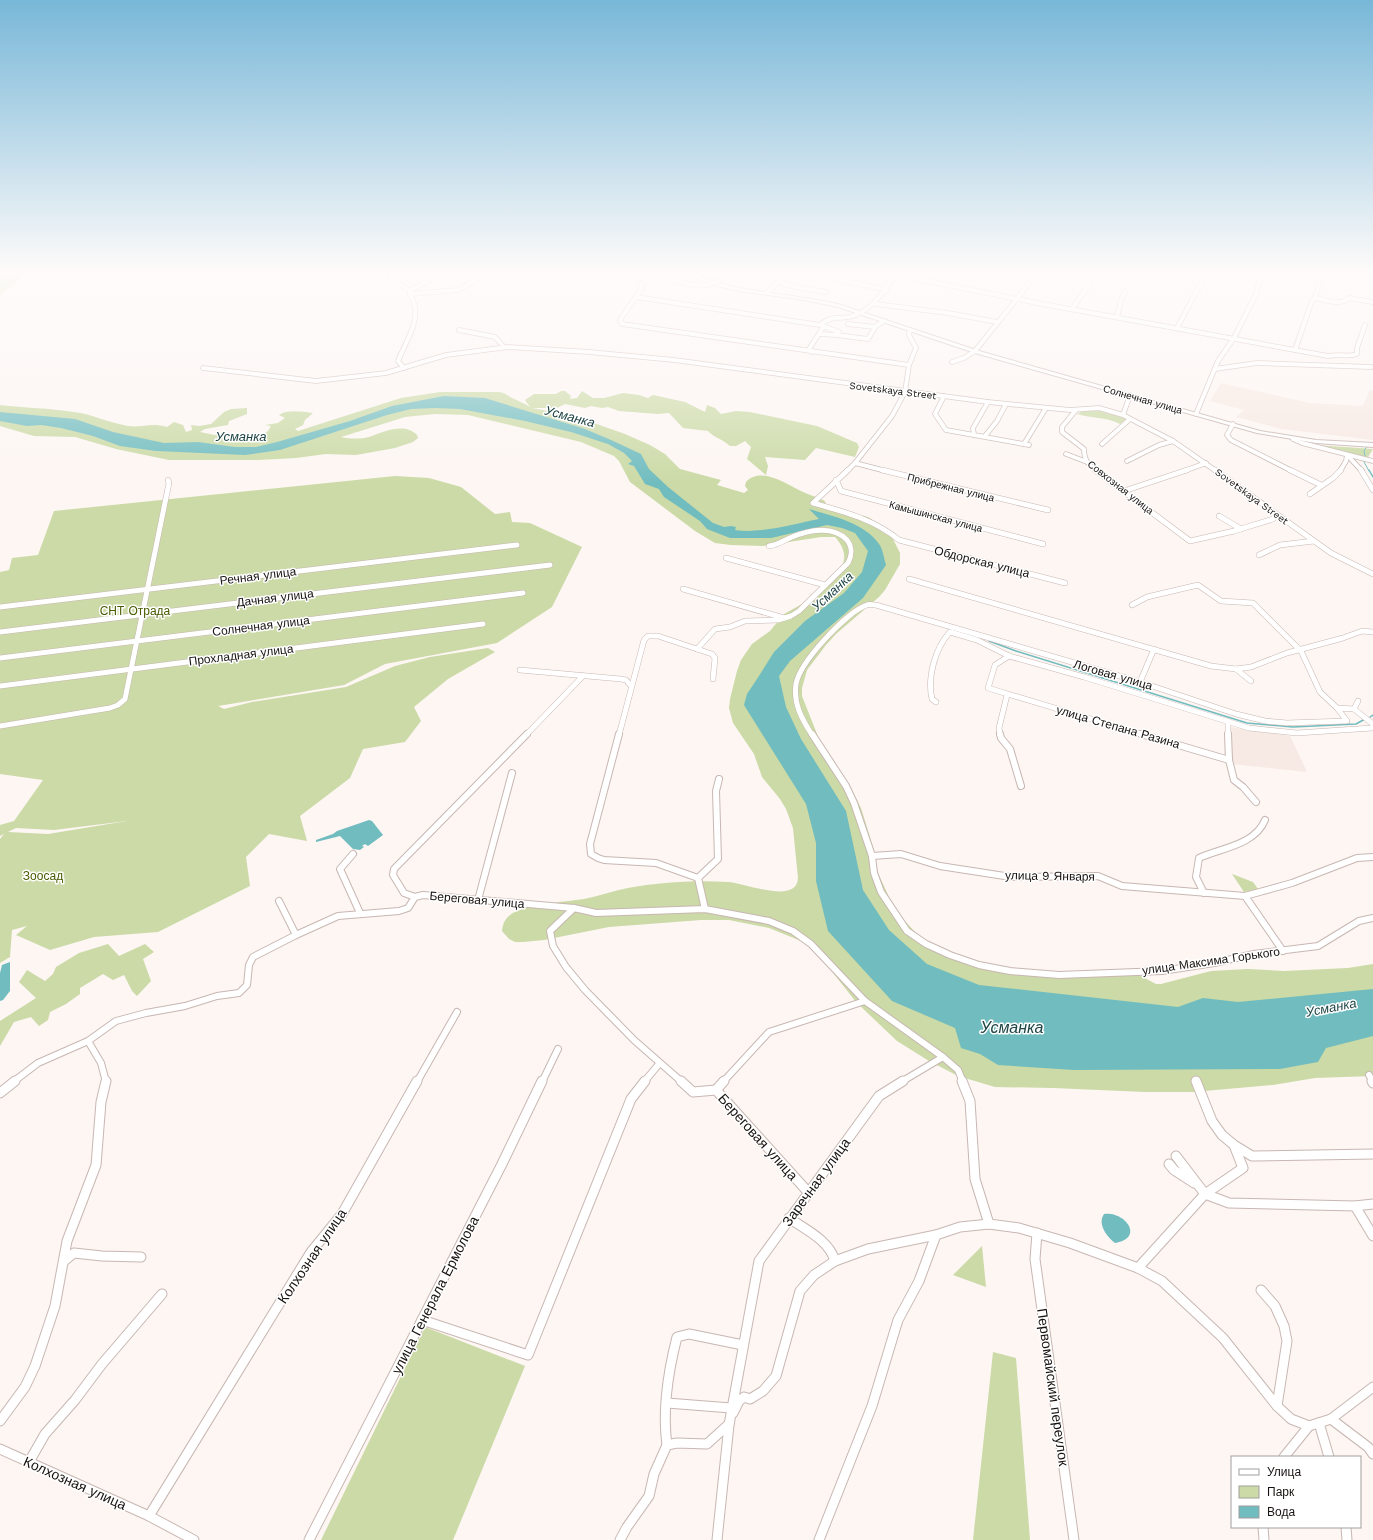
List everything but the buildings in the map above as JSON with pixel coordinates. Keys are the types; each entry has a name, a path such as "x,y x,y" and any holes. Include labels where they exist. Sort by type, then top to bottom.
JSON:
{"street":[{"path":"404,368 398,360 407,342"},
{"path":"499,342 504,347"},
{"path":"740,342 909,365"},
{"path":"812,352 809,349 814,342"},
{"path":"836,480 855,463 892,416 905,392 909,365 916,348 913,342"},
{"name":"Солнечная улица","path":"947,342 1196,414 1293,439 1327,443 1373,445"},
{"path":"952,362 964,358 975,351 982,342"},
{"path":"1196,414 1218,361 1231,342"},
{"path":"1254,342 1328,356 1340,354 1354,356 1357,354 1359,342"},
{"path":"1295,350 1298,342"},
{"name":"Sovetskaya Street","path":"203,368 316,381 379,374 446,355 504,347 589,352 674,360 905,392 1006,404 1076,410 1099,408 1123,415 1130,420 1173,441 1331,553 1373,574"},
{"path":"1215,369 1257,363 1372,367"},
{"path":"1123,415 1130,395"},
{"path":"944,396 935,414 943,428 946,430 1029,445"},
{"path":"974,435 973,428 988,402"},
{"path":"985,436 992,429 1006,404"},
{"path":"1024,444 1046,408"},
{"name":"Совхозная улица","path":"1076,410 1062,427 1062,432 1084,449 1084,456 1087,462 1190,541 1241,529"},
{"path":"1102,444 1130,420"},
{"path":"1233,424 1227,435 1231,440 1321,485"},
{"name":"Солнечная улица","path":"1293,439 1302,443 1373,461"},
{"path":"1127,461 1160,445 1173,441"},
{"path":"1066,454 1087,462"},
{"path":"1310,494 1336,474 1347,461 1347,455"},
{"path":"1347,455 1360,467 1373,490"},
{"path":"1076,458 1084,456"},
{"name":"Прибрежная улица","path":"855,463 1048,510"},
{"path":"1124,491 1206,463"},
{"path":"0,726 110,708 118,705 125,699 169,483 168,480"},
{"name":"Обдорская улица","path":"836,480 812,503 867,519 891,532 899,540 1065,583"},
{"name":"Камышинская улица","path":"836,480 841,491 1043,544"},
{"path":"1273,519 1276,514"},
{"path":"1219,516 1241,529 1273,519 1284,519"},
{"path":"697,650 715,629 731,626 745,621 786,619 799,611 848,563 852,556 852,550 843,536 829,530 820,530 795,536 779,545 769,546"},
{"path":"1259,555 1280,545 1314,541"},
{"name":"Речная улица","path":"0,607 517,545"},
{"path":"726,558 825,585"},
{"name":"Дачная улица","path":"0,632 550,564"},
{"path":"909,579 1211,666 1236,669 1251,666 1287,653 1301,651 1362,631 1373,632"},
{"name":"Логовая улица","path":"867,605 889,608 1140,682 1236,714 1287,723 1347,721 1337,708 1320,692 1301,651 1253,603 1221,601 1198,585 1147,597 1132,605"},
{"path":"683,589 786,619"},
{"name":"Солнечная улица","path":"0,658 523,593"},
{"name":"улица Максима Горького","path":"867,605 847,618 832,631 804,665 796,684 796,703 800,716 846,786 854,803 872,856 874,873 880,892 907,931 926,944 950,955 979,965 1010,971 1059,975 1162,971 1214,963 1254,954 1318,946 1359,921 1373,918"},
{"name":"Прохладная улица","path":"0,686 483,624"},
{"path":"936,702 932,699 930,686 934,667 945,636 950,632 977,640 1009,656 1084,677 1249,728 1297,733 1373,727"},
{"path":"698,878 652,862 631,862 600,859 593,856 589,852 644,640 648,636 658,636 712,654 716,658 713,679"},
{"path":"1140,682 1154,649"},
{"name":"улица Степана Разина","path":"1009,656 995,665 988,688 1007,695 1228,760"},
{"path":"1236,669 1251,681"},
{"path":"520,670 621,679 626,680 631,686"},
{"path":"415,897 404,893 393,875 394,869 583,676"},
{"path":"1007,695 999,728 1001,738 1010,749 1021,786"},
{"path":"1354,709 1358,701"},
{"path":"1337,708 1354,709 1362,714 1373,727"},
{"path":"1228,722 1228,760 1234,780 1243,787 1256,802"},
{"path":"478,900 512,773"},
{"path":"698,878 718,859 716,791 719,779"},
{"path":"1204,893 1196,877 1199,858 1248,840 1264,826 1265,820"},
{"path":"353,854 340,869 360,913"},
{"name":"улица 9 Января","path":"872,856 901,854 940,866 1011,877 1098,876 1122,886 1245,896 1292,883 1357,858 1373,857"},
{"path":"698,878 706,909"},
{"name":"Береговая улица","path":"296,935 338,916 399,911 408,908 415,897 423,895 574,908 596,913 706,909 769,921 793,931 811,944 865,1001 943,1057 958,1070 970,1101 975,1179 989,1224"},
{"path":"1245,896 1283,951"},
{"path":"0,1092 38,1062 88,1042 116,1021 146,1013 185,1006 216,996 239,993 247,985 249,965 253,957 296,935 279,901"},
{"path":"574,908 550,931 549,936 552,944 572,976 659,1064 693,1092 716,1090"},
{"name":"Береговая улица","path":"808,1192 716,1090 769,1032 865,1001"},
{"name":"Колхозная улица","path":"149,1516 311,1252 342,1214 456,1012"},
{"path":"0,1421 24,1387 35,1366 55,1306 67,1240 96,1165 101,1102 106,1081 102,1062 88,1042"},
{"name":"улица Генерала Ермолова","path":"309,1540 502,1164 558,1049"},
{"name":"Заречная улица","path":"717,1540 731,1408 759,1261 879,1096 943,1057"},
{"path":"422,1320 528,1355 631,1099 659,1064"},
{"path":"1369,1075 1373,1083"},
{"path":"1196,1081 1212,1121 1222,1135 1234,1145 1252,1156 1373,1154"},
{"path":"1138,1268 1205,1194 1243,1168 1234,1145"},
{"path":"1176,1156 1205,1194 1229,1204 1355,1206 1373,1204"},
{"path":"1169,1164 1174,1170 1197,1185"},
{"path":"1355,1206 1373,1236"},
{"path":"789,1218 827,1244 834,1254 835,1261"},
{"name":"Заречная улица","path":"667,1445 677,1443 707,1444 729,1425 738,1401 744,1397 750,1399 763,1391 776,1376 800,1291 814,1275 835,1261 868,1249 936,1235 960,1227 989,1224 1019,1228 1070,1243 1138,1268 1162,1281 1223,1338 1277,1406 1291,1419 1309,1426"},
{"name":"Первомайский переулок","path":"1037,1233 1035,1259 1074,1540"},
{"path":"819,1540 872,1406 898,1320 918,1281 936,1235"},
{"path":"64,1261 74,1253 96,1256 128,1255 141,1257"},
{"path":"1261,1290 1275,1306 1284,1326 1287,1341 1277,1406"},
{"path":"29,1462 45,1434 75,1400 102,1364 162,1294"},
{"path":"620,1540 627,1527 649,1496 654,1474 667,1445 665,1436 667,1403 671,1360 677,1337 689,1334 743,1345"},
{"path":"1285,1456 1309,1426 1331,1419 1373,1387"},
{"path":"667,1403 731,1408"},
{"path":"1331,1419 1368,1447 1373,1454"},
{"path":"1319,1423 1329,1456"},
{"name":"Колхозная улица","path":"0,1449 149,1516 188,1539"},
{"path":"1263,1528 1264,1540"},
{"path":"1346,1528 1347,1540"}],"shaded area":[{"path":"1221,383 1310,403 1363,406 1369,391 1373,390 1373,440 1281,429 1236,417 1244,410 1210,401"},
{"path":"1229,727 1290,736 1307,772 1232,764"}],"green space":[{"path":"561,391 565,391 571,396 570,399 577,398 582,391 593,398 604,398 623,393 648,398 653,395 685,402 705,412 707,405 715,408 721,414 736,411 750,412 817,426 857,443 859,447 855,457 816,448 805,460 765,457 768,466 766,475 747,459 751,447 745,441 736,446 730,446 708,431 683,428 669,413 658,414 619,411 608,407 602,408 591,406 585,408 565,404 557,408 532,408 574,416 625,434 650,445 665,454 680,469 721,480 717,485 744,493 748,490 745,486 746,482 752,478 766,476 774,478 825,501 826,506 868,517 879,524 892,537 900,553 900,564 885,590 879,597 836,634 807,670 802,688 802,696 819,739 851,788 861,808 874,850 878,873 889,897 904,920 916,933 939,950 1016,973 1135,973 1156,984 1211,971 1248,969 1284,971 1348,968 1373,964 1373,1076 1315,1078 1273,1085 1193,1092 1145,1092 995,1087 958,1076 929,1061 897,1041 856,1002 812,949 801,941 769,928 729,920 701,920 609,927 544,940 515,942 509,939 502,931 503,924 510,915 517,911 556,902 584,899 628,888 665,883 703,881 736,883 780,891 789,890 795,886 798,878 793,828 786,809 762,777 754,754 733,723 729,708 730,699 741,660 752,644 770,631 784,614 802,604 842,566 844,554 835,537 821,537 763,546 715,543 695,531 630,482 619,461 614,456 581,442 468,415 435,414 405,417 341,437 366,438 394,429 406,429 417,435 418,438 413,442 395,448 356,455 326,454 296,458 258,460 169,460 116,449 75,437 34,436 0,426 0,405 81,413 128,426 156,425 167,427 174,422 183,425 186,432 192,430 191,425 199,426 211,424 224,412 231,409 247,408 247,414 229,421 228,425 205,429 200,432 215,435 232,433 244,437 255,434 262,435 268,431 271,426 265,425 278,423 285,418 279,415 286,412 295,411 313,413 305,420 303,425 295,429 298,431 401,398 440,392 501,392 530,407 525,400 534,394 556,394"},
{"path":"1096,409 1127,419 1120,424 1114,421 1077,414 1083,411"},
{"path":"1316,445 1373,449 1367,459"},
{"name":"СНТ Отрада","path":"395,476 429,478 461,487 495,514 510,512 512,522 530,523 582,547 552,607 497,643 385,664 344,685 218,706 224,709 252,702 346,687 395,666 430,657 488,648 495,652 448,679 414,707 421,721 405,742 363,749 350,778 300,816 307,841 269,834 246,857 250,886 158,932 94,937 50,950 16,935 27,926 12,930 10,957 0,963 0,839 4,834 0,836 0,825 14,821 43,780 0,774 0,572 9,570 12,558 38,555 54,511","holes":["127,821 48,834 8,832 16,828 54,830"]},
{"path":"1232,874 1253,882 1258,889 1244,892"},
{"path":"108,944 119,956 145,944 154,952 143,959 151,981 137,996 132,991 124,975 113,980 103,974 80,988 80,994 66,1004 50,1012 48,1020 39,1026 31,1017 14,1022 0,1046 0,1021 36,998 19,982 27,970 45,981 53,974 56,967 79,953"},
{"path":"982,1246 986,1287 953,1275"},
{"path":"425,1327 525,1366 453,1540 321,1540"},
{"path":"993,1352 1016,1358 1030,1540 973,1540"}],"water":[{"name":"Усманка","path":"444,396 485,398 585,429 641,454 649,469 668,487 713,523 724,527 731,526 736,527 735,530 755,531 819,519 809,509 847,521 873,537 880,546 886,565 863,598 790,661 779,676 786,707 801,739 846,811 863,890 889,930 927,964 979,985 1178,1007 1203,998 1238,1002 1373,989 1373,1036 1326,1048 1318,1062 1280,1069 1074,1070 998,1065 980,1054 961,1048 955,1028 892,1001 828,931 816,881 816,843 806,804 744,705 747,694 774,652 805,621 844,593 862,572 868,551 855,533 842,528 827,525 771,538 730,538 707,529 700,521 664,497 659,489 645,484 634,466 628,464 632,461 624,453 608,444 571,432 525,421 460,409 411,409 387,415 280,450 245,455 156,451 120,446 93,436 61,428 41,425 27,426 0,421 0,412 75,419 113,432 164,443 198,442 235,447 256,447 350,421 392,406"},
{"path":"369,820 372,821 383,835 368,846 365,844 360,850 353,849 340,836 316,842 316,840 337,831"},
{"path":"10,962 10,991 3,1000 0,1001 0,973 2,965"},
{"path":"1104,1214 1112,1214 1125,1221 1129,1226 1129,1236 1124,1240 1115,1243 1106,1234 1102,1226 1102,1218"}],"waterway":[{"path":"1365,456 1364,450 1367,447"},
{"path":"1363,460 1369,471"},
{"path":"1369,470 1373,477"},
{"path":"989,641 1016,651 1247,723 1293,727 1356,724 1365,719"}],"park label":[{"name":"Зоосад","path":"43,876"}]}
